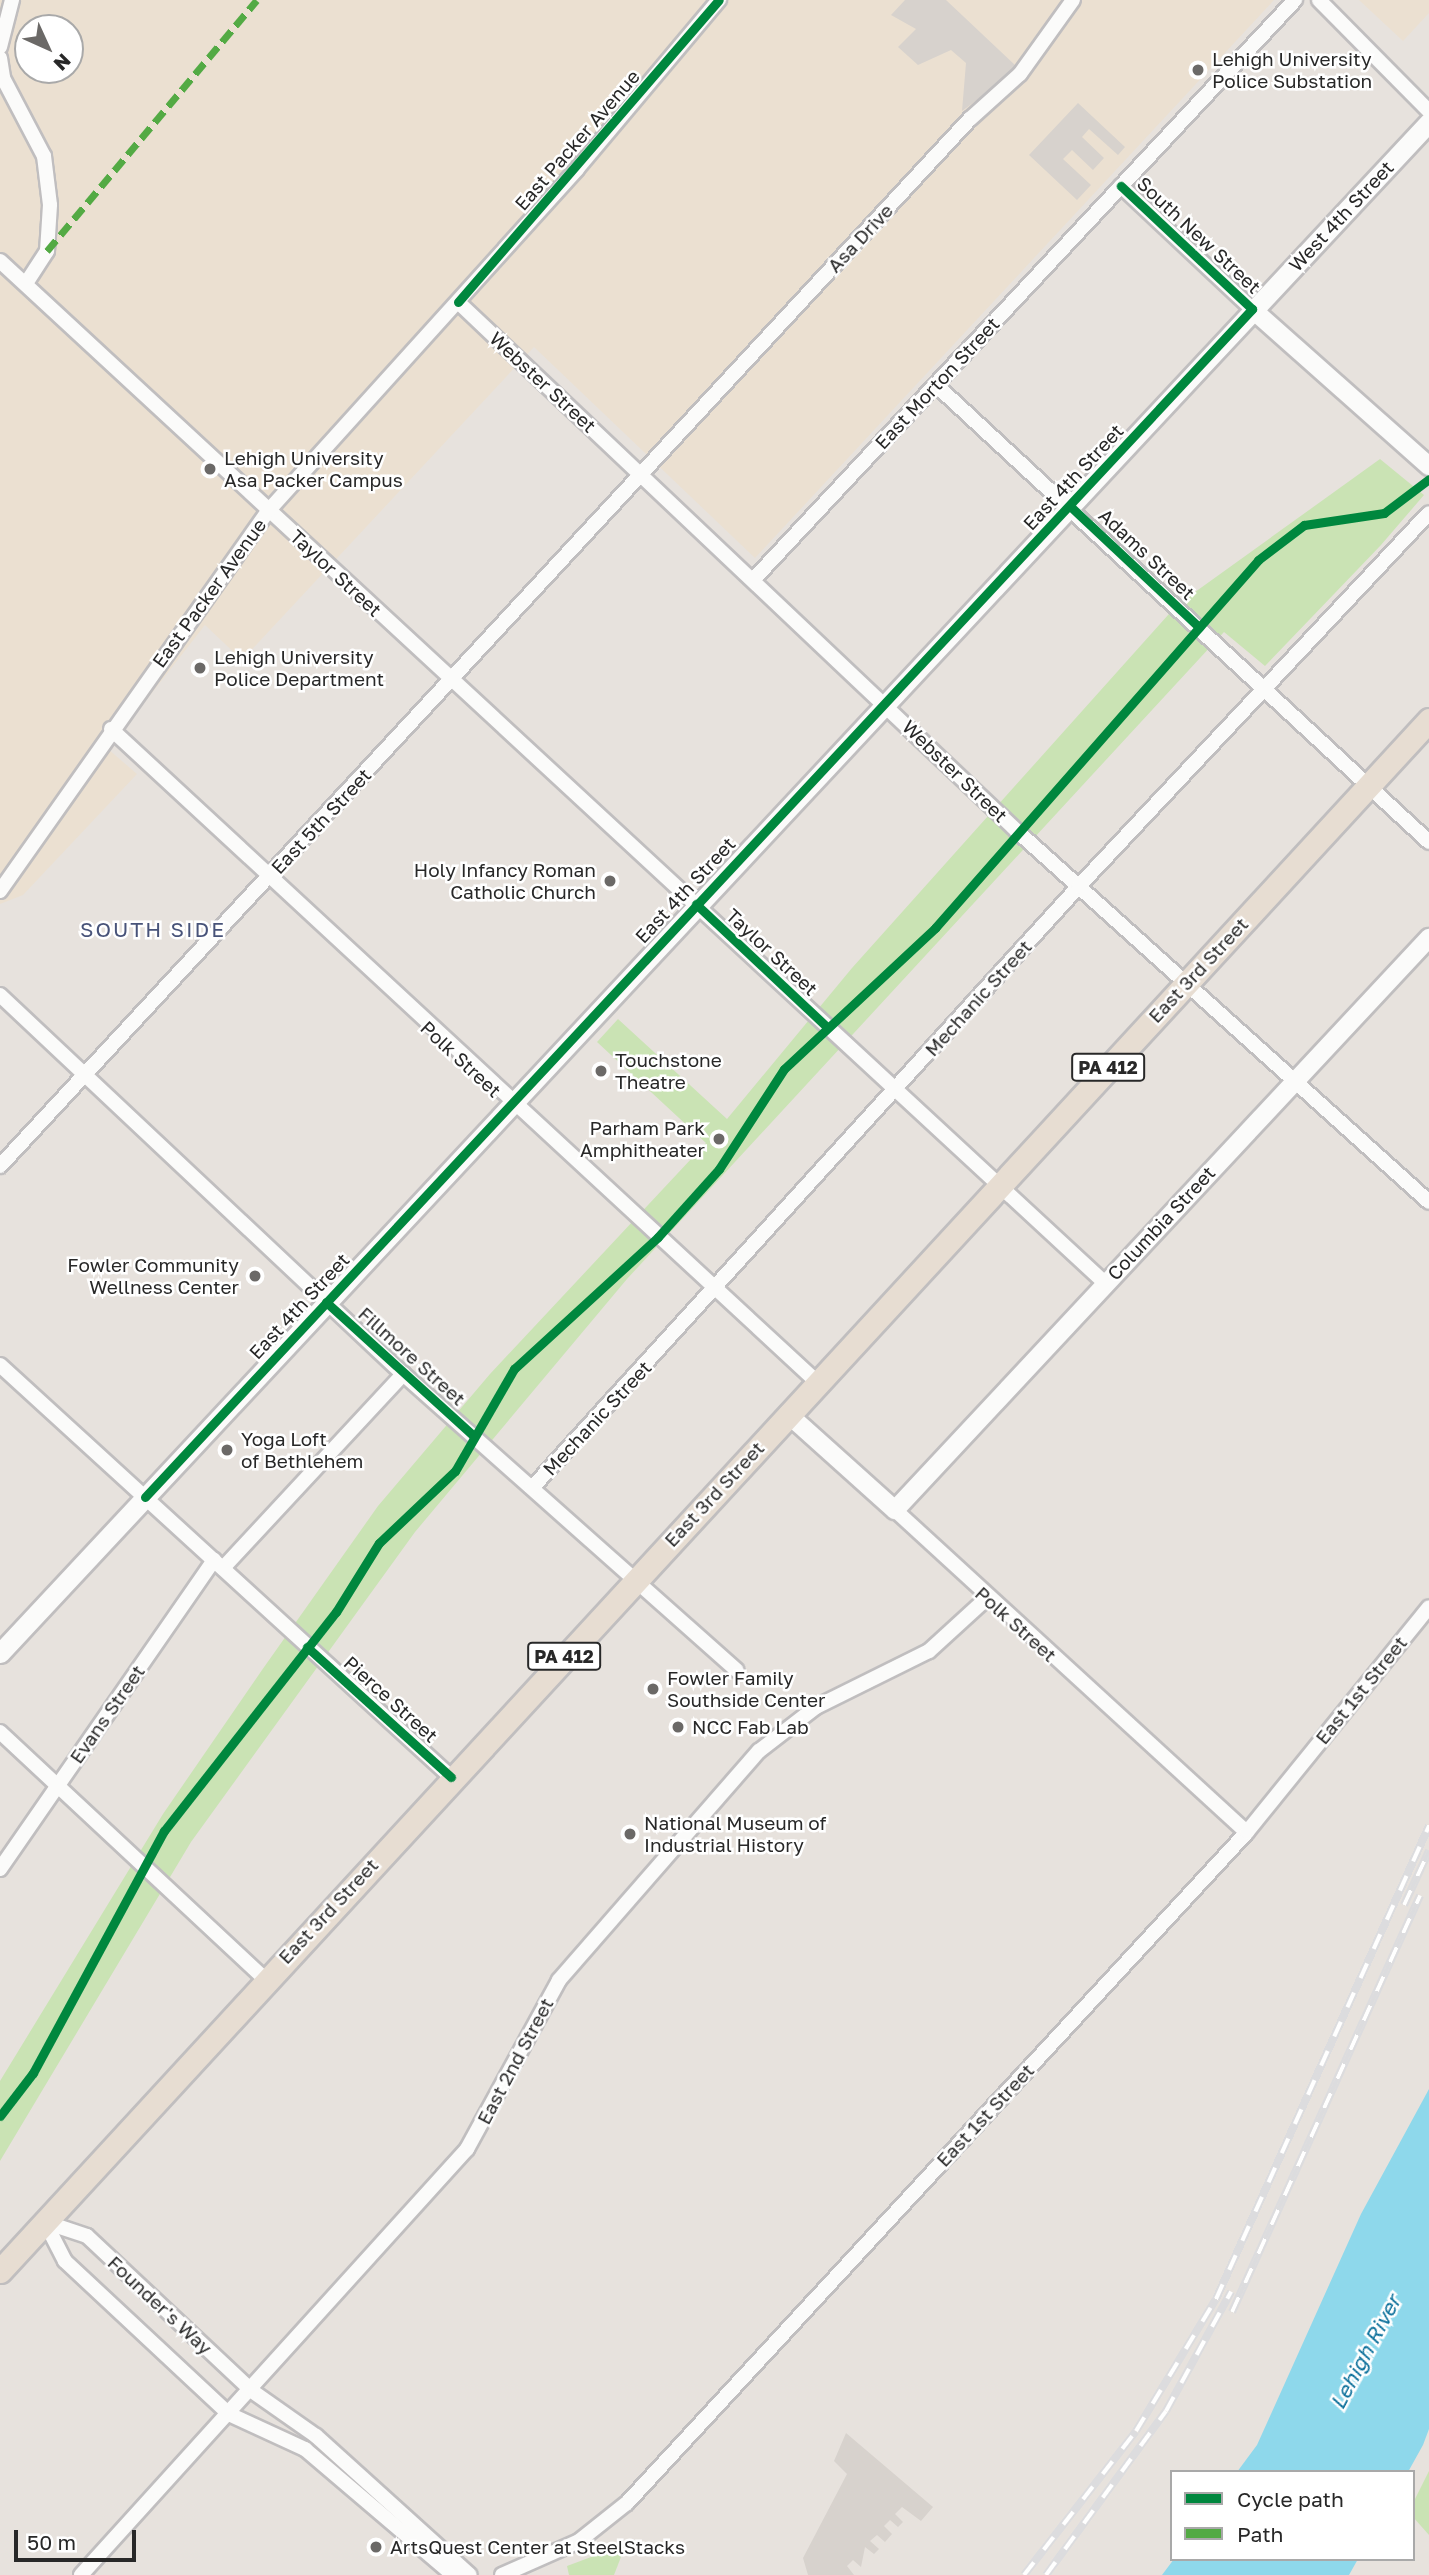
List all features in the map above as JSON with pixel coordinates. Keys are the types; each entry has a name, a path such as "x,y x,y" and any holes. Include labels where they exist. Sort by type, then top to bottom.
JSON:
{"highway":[{"name":"East 3rd Street","path":"0,2271 265,1979 1429,720"}],"main road":[{"name":"West 4th Street","path":"1252,309 1429,122"},
{"name":"East 4th Street","path":"0,1653 1252,309"}],"street":[{"path":"0,47 12,0"},
{"name":"East Packer Avenue","path":"0,891 111,729 269,509 458,302 719,0"},
{"name":"Asa Drive","path":"642,475 970,119 1020,74 1073,0"},
{"name":"East Morton Street","path":"753,580 1295,0"},
{"path":"1319,0 1429,111"},
{"path":"0,58 3,78 44,156 50,242 26,283"},
{"name":"South New Street","path":"1121,186 1252,309 1429,466"},
{"name":"Taylor Street","path":"0,261 1105,1283"},
{"name":"Webster Street","path":"458,302 1079,886 1188,981 1429,1202"},
{"name":"Adams Street","path":"936,385 1070,506 1429,842"},
{"name":"East 5th Street","path":"0,1166 642,475"},
{"name":"Mechanic Street","path":"532,1488 897,1090 1079,886 1429,513"},
{"name":"Polk Street","path":"111,729 510,1104 817,1382"},
{"name":"Columbia Street","path":"895,1510 1429,937"},
{"name":"Fillmore Street","path":"0,995 403,1374 736,1670"},
{"name":"Pierce Street","path":"0,1365 452,1777"},
{"name":"Evans Street","path":"0,1869 57,1786 219,1564 403,1374"},
{"name":"Polk Street","path":"788,1414 1247,1832"},
{"name":"East 2nd Street","path":"81,2575 252,2391 467,2149 559,1980 759,1751 816,1707 929,1651 988,1598"},
{"name":"East 1st Street","path":"502,2575 579,2541 627,2503 1247,1832 1429,1607"},
{"path":"0,1732 265,1979"},
{"name":"Founder's Way","path":"45,2222 87,2236 252,2391 316,2435 470,2575"},
{"name":"Founder's Way","path":"45,2222 65,2261 229,2414 306,2449 453,2575"}],"shaded area":[{"name":"Lehigh University Asa Packer Campus","path":"0,0 1274,0 755,558 534,347 242,660 205,625 108,749 137,774 23,895 0,904"},
{"path":"905,0 946,0 1016,66 1012,74 962,111 966,63 951,50 918,65 898,47 916,29 891,15"},
{"path":"1359,0 1429,0 1429,13 1403,41"},
{"path":"1078,103 1125,147 1118,155 1089,129 1082,137 1104,158 1093,170 1072,150 1063,159 1091,185 1077,200 1029,155"},
{"path":"846,2433 933,2507 921,2521 902,2507 895,2514 903,2522 898,2527 890,2520 884,2526 892,2534 885,2542 877,2535 870,2541 879,2549 874,2554 865,2547 861,2567 853,2560 847,2566 854,2575 808,2575 803,2558 847,2474 834,2461"}],"green space":[{"path":"1380,459 1424,495 1381,545 1265,666 1224,632 627,1279 415,1532 191,1842 0,2161 0,2081 163,1814 262,1670 378,1506 490,1374 706,1143 597,1042 618,1019 727,1119 852,968 1177,605"},
{"path":"1429,2471 1429,2535 1415,2519 1415,2499"},
{"path":"626,2544 614,2575 569,2575 567,2566"}],"water":[{"name":"Lehigh River","path":"1429,2089 1429,2429 1423,2445 1409,2470 1238,2470 1257,2445 1361,2214"},
{"path":"1172,2561 1357,2561 1349,2575 1162,2575"}],"railway":[{"path":"1024,2575 1136,2431 1216,2299 1429,1826"},
{"path":"1404,1905 1429,1851"},
{"path":"1232,2312 1420,1895"},
{"path":"1046,2575 1166,2411 1231,2292"}],"marked path":[{"path":"47,251 257,0"}],"cycle path":[{"path":"458,302 719,0"},
{"path":"145,1497 1252,309 1121,186"},
{"path":"0,2116 33,2073 164,1831 336,1612 379,1543 455,1471 514,1369 658,1237 719,1169 784,1069 935,928 1258,560 1304,525 1384,513 1429,479"},
{"path":"1070,506 1199,627"},
{"path":"696,904 825,1025"},
{"path":"326,1302 474,1436"},
{"path":"307,1647 451,1777"}],"place":[{"name":"Lehigh University Police Substation","path":"1198,70"},
{"name":"Lehigh University Asa Packer Campus","path":"210,469"},
{"name":"Lehigh University Police Department","path":"200,668"},
{"name":"Holy Infancy Roman Catholic Church","path":"610,881"},
{"name":"Touchstone Theatre","path":"601,1071"},
{"name":"Parham Park Amphitheater","path":"719,1139"},
{"name":"Fowler Community Wellness Center","path":"255,1276"},
{"name":"Yoga Loft of Bethlehem","path":"227,1450"},
{"name":"Fowler Family Southside Center","path":"653,1689"},
{"name":"NCC Fab Lab","path":"678,1727"},
{"name":"National Museum of Industrial History","path":"630,1834"},
{"name":"ArtsQuest Center at SteelStacks","path":"376,2547"}],"district":[{"name":"SOUTH SIDE","path":"153,929"}]}
